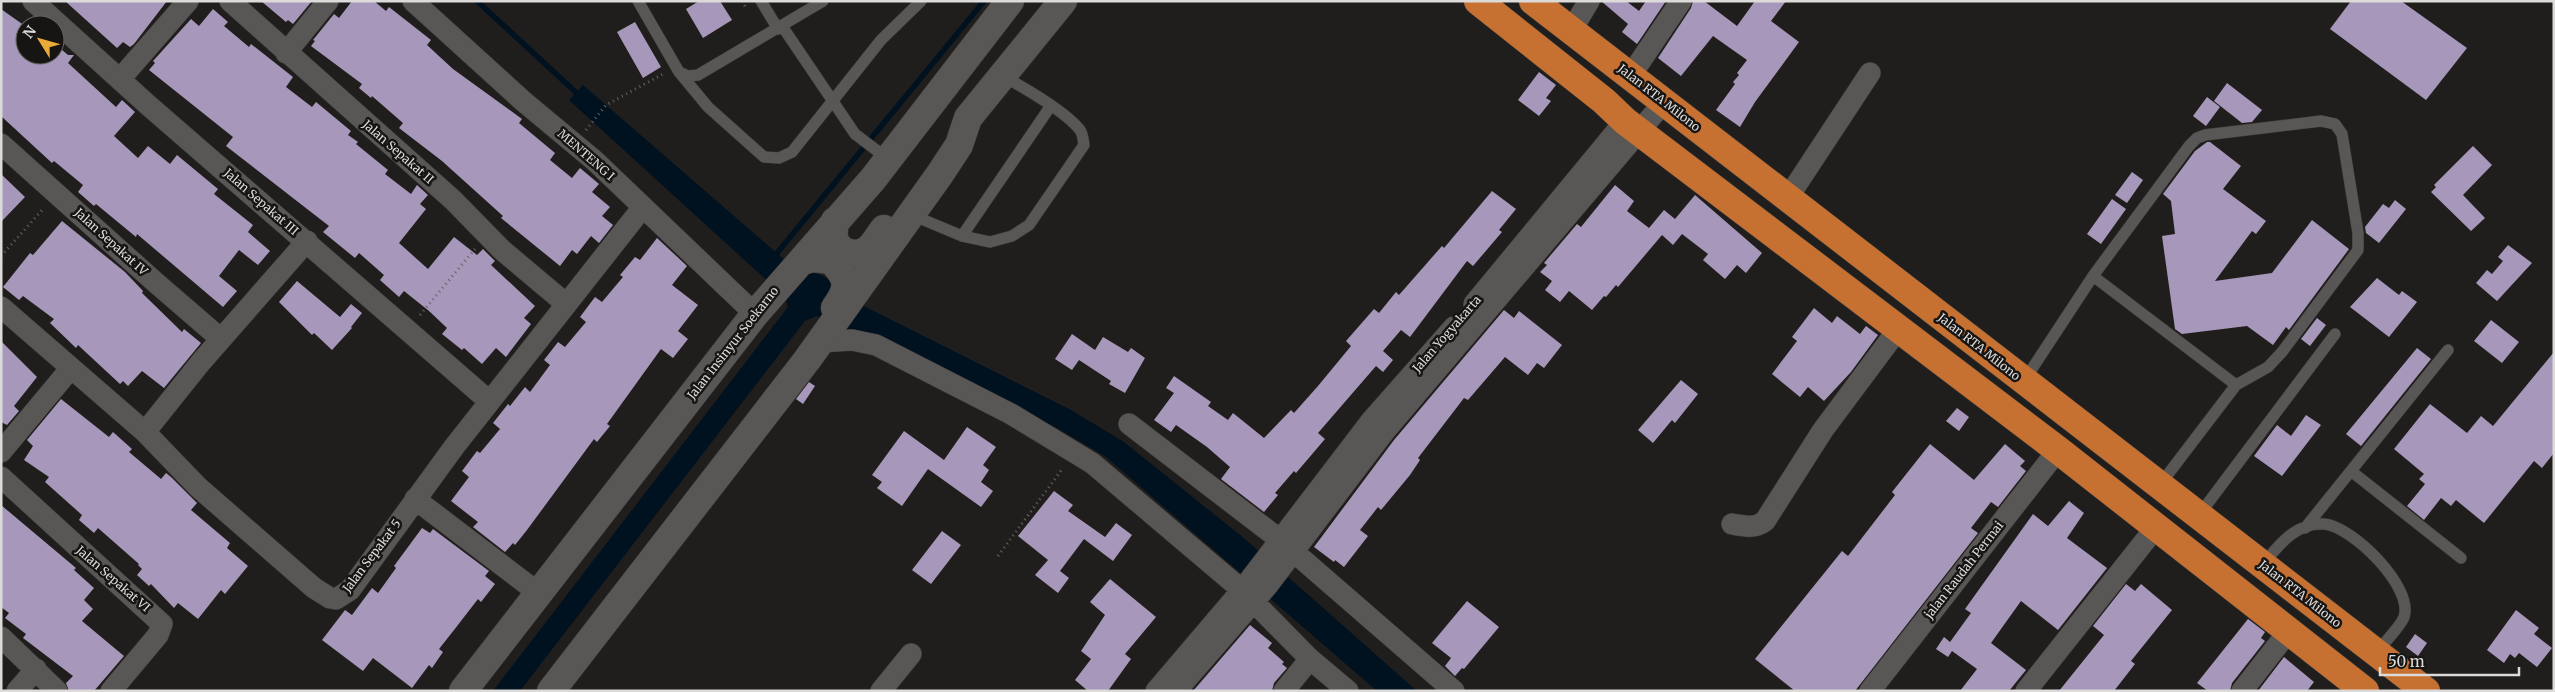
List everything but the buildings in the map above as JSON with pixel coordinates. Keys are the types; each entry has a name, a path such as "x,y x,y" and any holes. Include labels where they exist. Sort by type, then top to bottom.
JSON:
{"highway":[{"path":"1478,1 1632,125 2058,450 2365,691"},
{"name":"Jalan RTA Milono","path":"1533,1 2426,691"},
{"path":"1862,299 1882,272"}],"street":[{"name":"Jalan Sepakat III","path":"33,1 120,80 489,401"},
{"path":"120,80 188,1"},
{"name":"Jalan Sepakat II","path":"230,1 286,53 453,200 487,234 565,303"},
{"path":"286,53 328,1"},
{"name":"MENTENG I","path":"414,1 523,101 595,161 755,314"},
{"name":"Jalan Insinyur Soekarno","path":"463,691 537,592 755,314 795,265 835,221 883,155 1010,1"},
{"path":"835,221 834,237 837,245 843,250 852,254 862,253 870,248 968,118 1063,1"},
{"path":"1571,31 1589,1"},
{"path":"1631,75 1681,1"},
{"path":"1787,199 1870,73"},
{"path":"1176,691 1283,551 1384,432 1632,125 1664,102"},
{"path":"551,691 857,285 912,215 959,145 968,118"},
{"name":"Jalan Sepakat IV","path":"1,144 221,339"},
{"name":"Jalan Sepakat 5","path":"1,307 145,432 198,487 282,562 330,598 341,597 350,590 415,499 489,401 643,206"},
{"path":"145,432 221,339 307,242"},
{"path":"795,265 812,258 831,260 843,275 846,284 857,285"},
{"path":"826,328 852,340 876,345 1011,414 1075,452 1254,588 1310,659 1348,691"},
{"path":"1732,524 1748,527 1760,525 1765,521 1823,430 1899,328"},
{"path":"1,452 71,368"},
{"path":"1129,424 1454,691"},
{"name":"jalan Raudah Permai","path":"1870,691 2058,450"},
{"name":"Jalan Sepakat VI","path":"1,478 162,624 158,635 111,691"},
{"path":"415,499 537,592"},
{"path":"2026,691 2156,527"},
{"path":"1156,691 1254,588"},
{"path":"2242,691 2288,632"},
{"path":"1,637 57,691"},
{"path":"882,691 911,654"},
{"path":"1284,691 1310,659"},
{"path":"17,691 36,669"}],"lane":[{"path":"638,1 678,70 708,107 764,157 779,158 792,152 881,40 921,1"},
{"path":"761,1 855,134 883,155"},
{"path":"678,70 688,76 698,75 821,2"},
{"path":"912,215 962,236 990,242 1012,236 1028,225 1084,145 1081,131 1050,107 1003,76"},
{"path":"962,236 1050,107"},
{"path":"2024,381 2093,276 2189,146 2197,138 2205,135 2321,122 2335,124 2342,134 2358,234 2358,250 2282,352 2268,367 2236,385 2159,486"},
{"path":"2093,276 2236,385"},
{"path":"2198,516 2335,334"},
{"path":"2305,528 2448,350"},
{"path":"2351,471 2461,558"},
{"path":"2263,564 2286,537 2305,528 2325,524 2354,536 2373,555 2393,580 2404,600 2404,616 2376,653"}],"path":[{"path":"593,120 606,104 678,70"},
{"path":"1,256 57,193"},
{"path":"408,329 487,234"},
{"path":"998,556 1075,452"}],"water":[{"path":"583,85 801,274 812,273 827,278 834,286 836,292 1071,410 1124,442 1245,539 1417,691 1377,691 1106,457 1055,427 817,316 805,321 520,691 493,691 788,307 785,297 569,100"}],"waterway":[{"path":"477,1 581,97"},
{"path":"773,258 984,1"}]}
